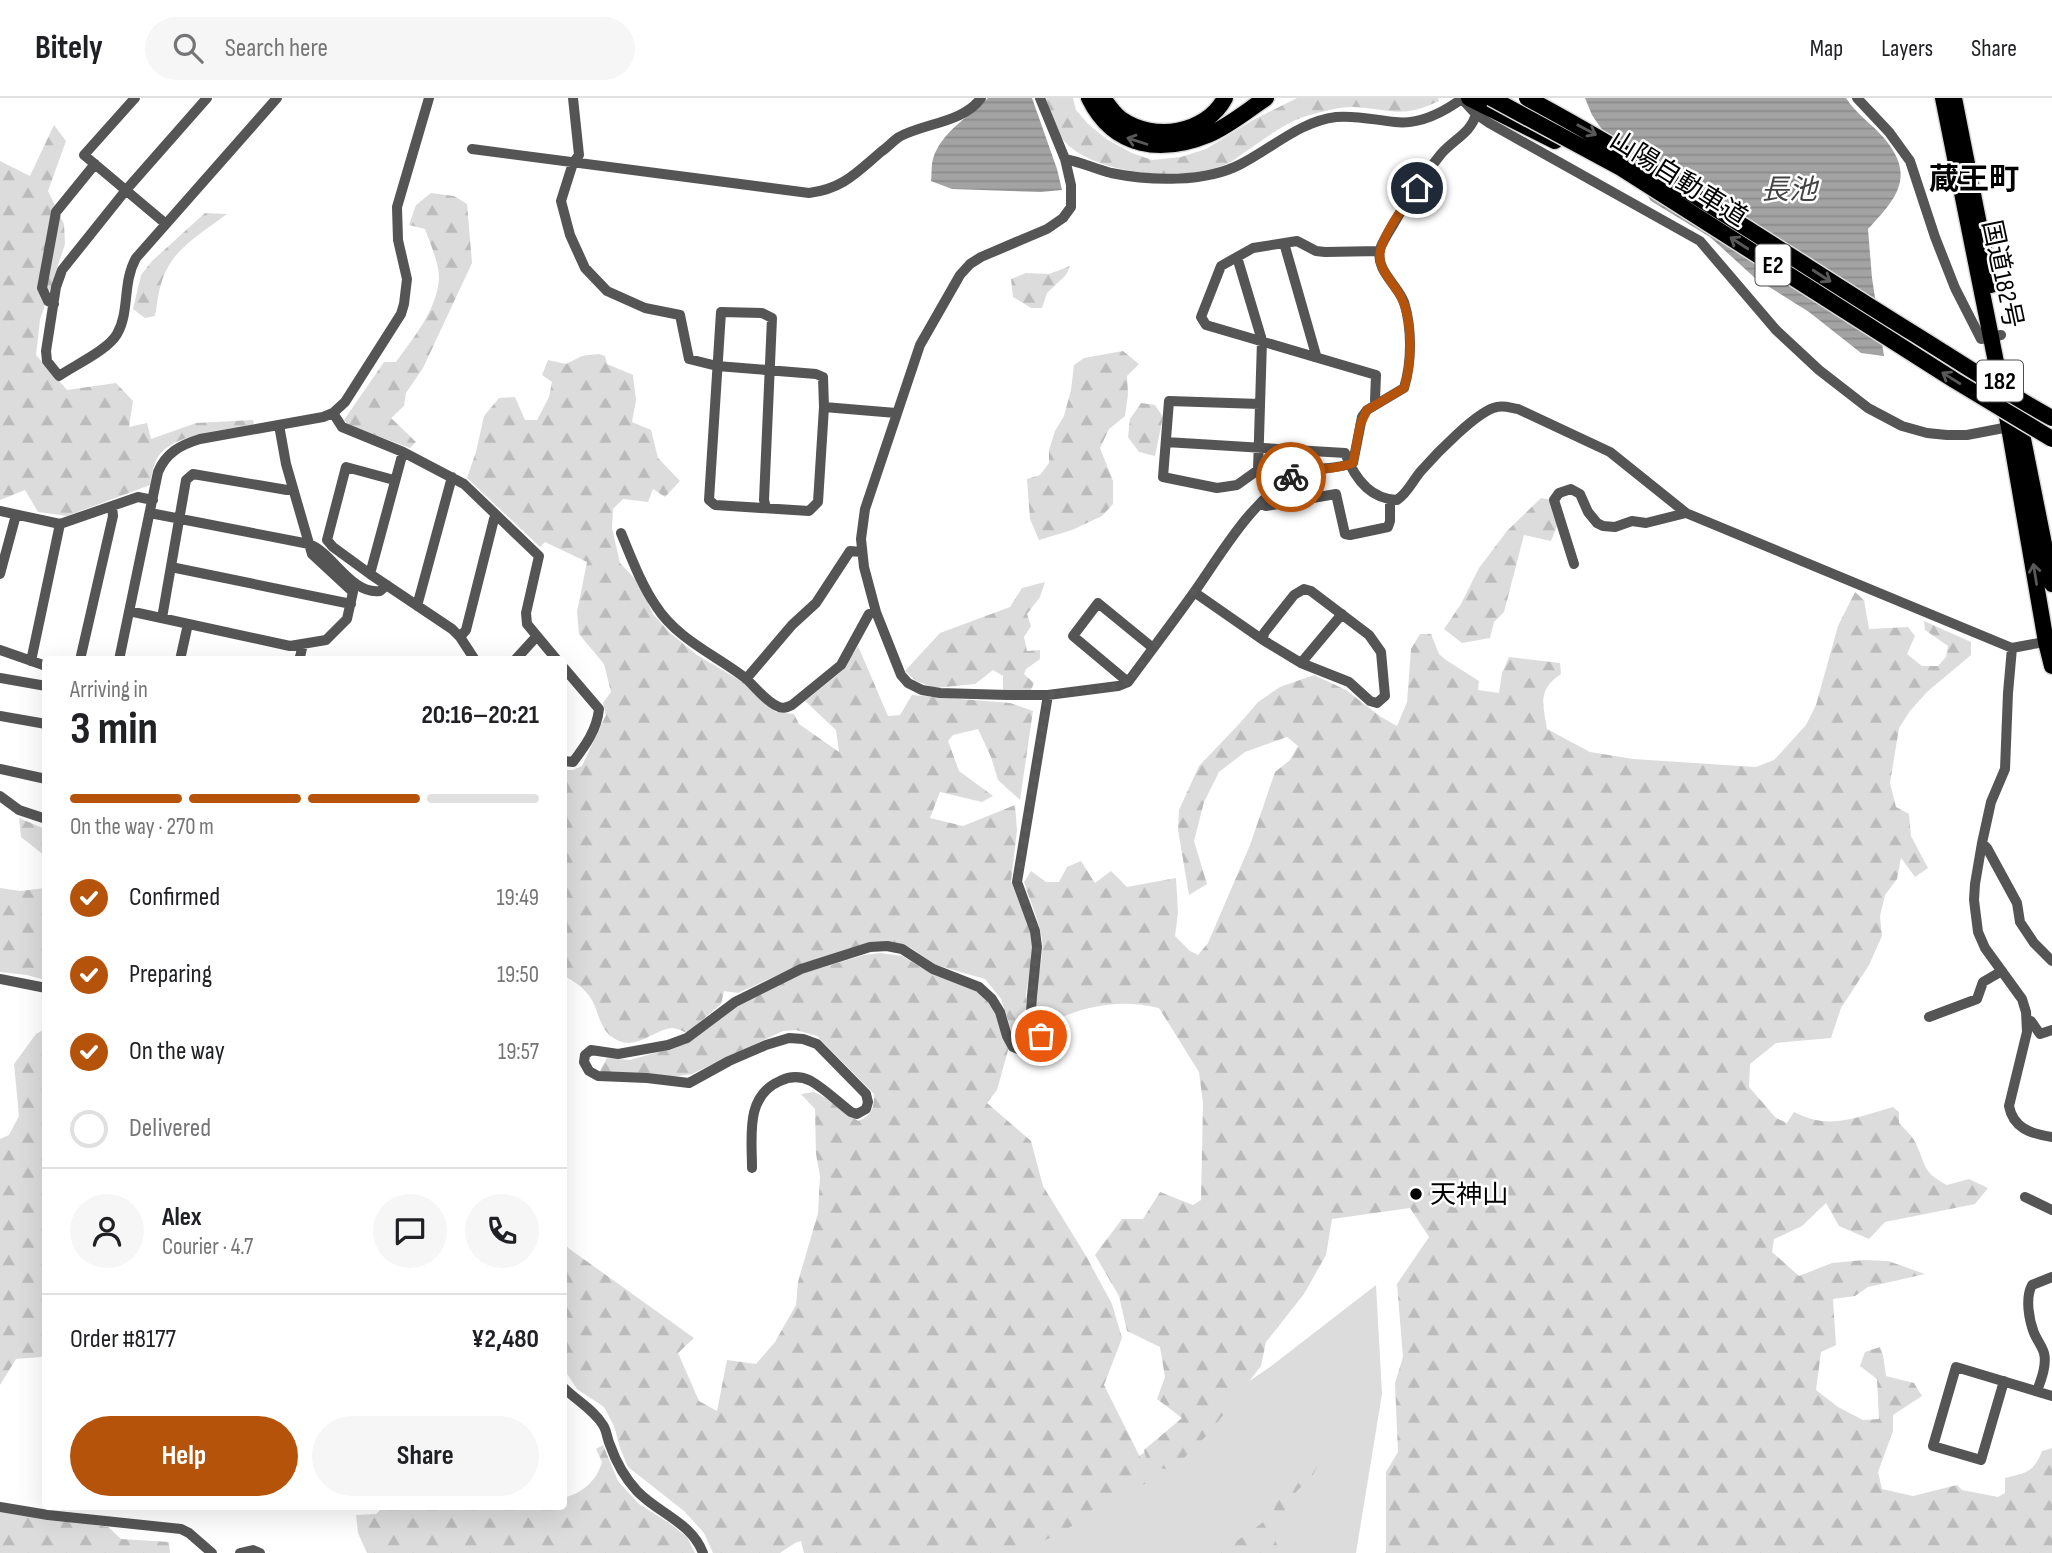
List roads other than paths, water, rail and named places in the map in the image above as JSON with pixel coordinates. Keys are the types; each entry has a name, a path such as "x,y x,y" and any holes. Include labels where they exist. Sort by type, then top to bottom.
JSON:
{"highway":[{"path":"1089,98 1107,125 1121,135 1144,144 1173,146 1212,133 1265,98"},
{"path":"1103,98 1121,119 1137,127 1166,132 1196,125 1210,117 1225,98"},
{"path":"1465,98 1661,194"},
{"name":"山陽自動車道","path":"1491,98 1621,168 1943,373 2052,439"},
{"name":"山陽自動車道","path":"1527,98 1697,195 1842,289 2052,418"},
{"name":"国道182号","path":"1943,98 2052,584"},
{"name":"国道182号","path":"1954,98 1996,336"},
{"name":"国道182号","path":"2015,426 2052,666"}],"street":[{"path":"135,98 84,155 166,224"},
{"path":"207,98 126,190 62,270 46,351 47,361 59,376 110,343 118,333 129,270 136,258 277,98"},
{"path":"120,656 158,472 163,461 184,444 200,439 333,413 345,402 401,314 407,279 398,240 397,208 429,98"},
{"path":"573,98 579,155 573,163 561,201 570,235 584,268 607,291 645,307 680,315 689,359 717,366 771,371 816,374 823,377 824,407 818,502 809,511 715,505 709,499 717,366 721,312 762,313 772,318 771,371 764,500 766,508"},
{"path":"472,149 809,193 827,191 842,184 897,138 959,115 976,106 981,98"},
{"path":"1040,98 1065,159 1071,185 1070,207 1063,218 1047,229 981,257 960,275 919,345 865,509 861,552 876,612 901,675 908,683 922,690 1048,695 1118,686 1128,682 1260,503 1292,476 1303,471 1353,463 1362,417 1367,410 1404,388 1408,377 1410,335 1404,304 1382,268 1380,251 1404,204 1441,154 1456,138 1469,130 1476,114"},
{"path":"1065,159 1110,173 1178,179 1199,177 1240,165 1286,136 1335,117 1416,121 1432,116 1465,98 1476,114 1500,130 1700,241 1776,330 1819,370 1868,408 1902,426 1927,433 1966,435 2015,426"},
{"path":"1857,98 1889,132 1910,161 1955,288 1981,339 1996,336"},
{"path":"54,304 48,301 42,288 56,212 95,164"},
{"path":"1377,404 1376,375 1206,325 1202,317 1221,267 1253,248 1297,241 1316,251 1380,251"},
{"path":"1283,243 1316,355 1314,357"},
{"path":"1237,257 1262,341 1258,470 1237,485 1217,488 1163,477 1169,401 1260,404"},
{"path":"1166,442 1345,453 1359,482 1371,491 1390,500 1397,500 1420,471 1476,418 1489,409 1503,406 1518,409 1610,452 1686,513 2012,648 2049,641"},
{"path":"824,407 896,413"},
{"path":"333,413 342,427 403,452 464,484 539,556 526,613 527,624 554,656"},
{"path":"130,611 290,646 326,640 347,619 353,592 312,554 286,464 279,425"},
{"path":"370,574 403,452"},
{"path":"394,480 346,467 327,540 370,574 452,629 472,656"},
{"path":"162,618 186,480 193,474 293,489"},
{"path":"416,606 452,477"},
{"path":"1574,564 1554,500 1559,493 1571,489 1580,494 1588,512 1603,526 1615,527 1632,521 1646,523 1686,513"},
{"path":"1260,503 1266,506 1336,494 1345,534 1350,534 1388,527 1390,500"},
{"path":"0,511 60,524 138,497 153,500"},
{"path":"81,656 113,516 112,506"},
{"path":"150,513 309,544 318,547 338,568 366,590 380,591 387,585"},
{"path":"0,574 16,514"},
{"path":"460,637 466,630 494,519 498,517"},
{"path":"31,661 60,524"},
{"path":"621,533 655,606 663,616 689,639 746,679 778,707 785,708 841,665 869,614 876,612"},
{"path":"746,679 792,625 816,604 850,551 861,552"},
{"path":"171,567 351,604"},
{"path":"1194,592 1263,640 1301,663 1349,682 1370,701 1377,703 1385,696 1381,652 1369,635 1311,591 1304,589 1294,595 1264,633 1263,640"},
{"path":"1128,682 1073,636 1081,625 1098,603 1153,648"},
{"path":"1301,663 1342,614"},
{"path":"181,656 188,624"},
{"path":"519,656 537,636"},
{"path":"300,656 303,644"},
{"path":"2012,648 2006,769 1991,802 1982,843 1975,884 1975,917 1985,948 2022,999 2027,1020 2010,1105 2011,1115 2017,1124 2029,1131 2052,1137"},
{"path":"0,650 42,665"},
{"path":"567,671 599,709 598,719 588,742 573,762 567,761"},
{"path":"0,678 42,685"},
{"path":"567,684 572,678"},
{"path":"752,1168 752,1118 756,1104 766,1089 776,1082 789,1077 801,1077 851,1112 858,1114 866,1109 866,1094 817,1044 789,1038 729,1061 689,1083 598,1076 589,1071 584,1062 585,1055 591,1050 618,1054 668,1045 687,1038 736,1002 801,969 870,947 887,946 902,949 933,969 979,987 992,999 1000,1012 1013,1047 1027,1052 1039,1048 1041,1036 1031,1013 1037,947 1035,931 1017,882 1048,695"},
{"path":"0,716 42,723"},
{"path":"0,769 42,778"},
{"path":"0,796 19,810 42,819"},
{"path":"1982,843 2017,903 2020,922 2034,943 2052,961"},
{"path":"1929,1017 1977,999 1983,982 2002,971"},
{"path":"0,979 42,987"},
{"path":"2027,1020 2031,1021 2040,1034 2052,1030"},
{"path":"2025,1197 2052,1210"},
{"path":"2037,1391 2044,1368 2044,1354 2034,1331 2028,1291 2032,1285 2052,1277"},
{"path":"2004,1381 1981,1460 1933,1446 1956,1367 2004,1381 2052,1396"},
{"path":"567,1391 595,1414 604,1426 625,1478 640,1494 690,1530 699,1541 703,1553"},
{"path":"0,1507 181,1530 189,1533 212,1553"},
{"path":"240,1553 253,1550 260,1553"}],"water":[{"path":"988,98 1032,98 1062,190 1041,192 952,189 931,181 933,159 942,141"},
{"name":"長池","path":"1585,98 1846,98 1894,152 1901,175 1894,197 1868,229 1872,278 1884,356 1861,353 1809,312 1755,278 1710,237 1651,201 1592,115"}],"place":[{"name":"天神山","path":"1416,1194"}],"district":[{"name":"蔵王町","path":"1974,179"}]}
